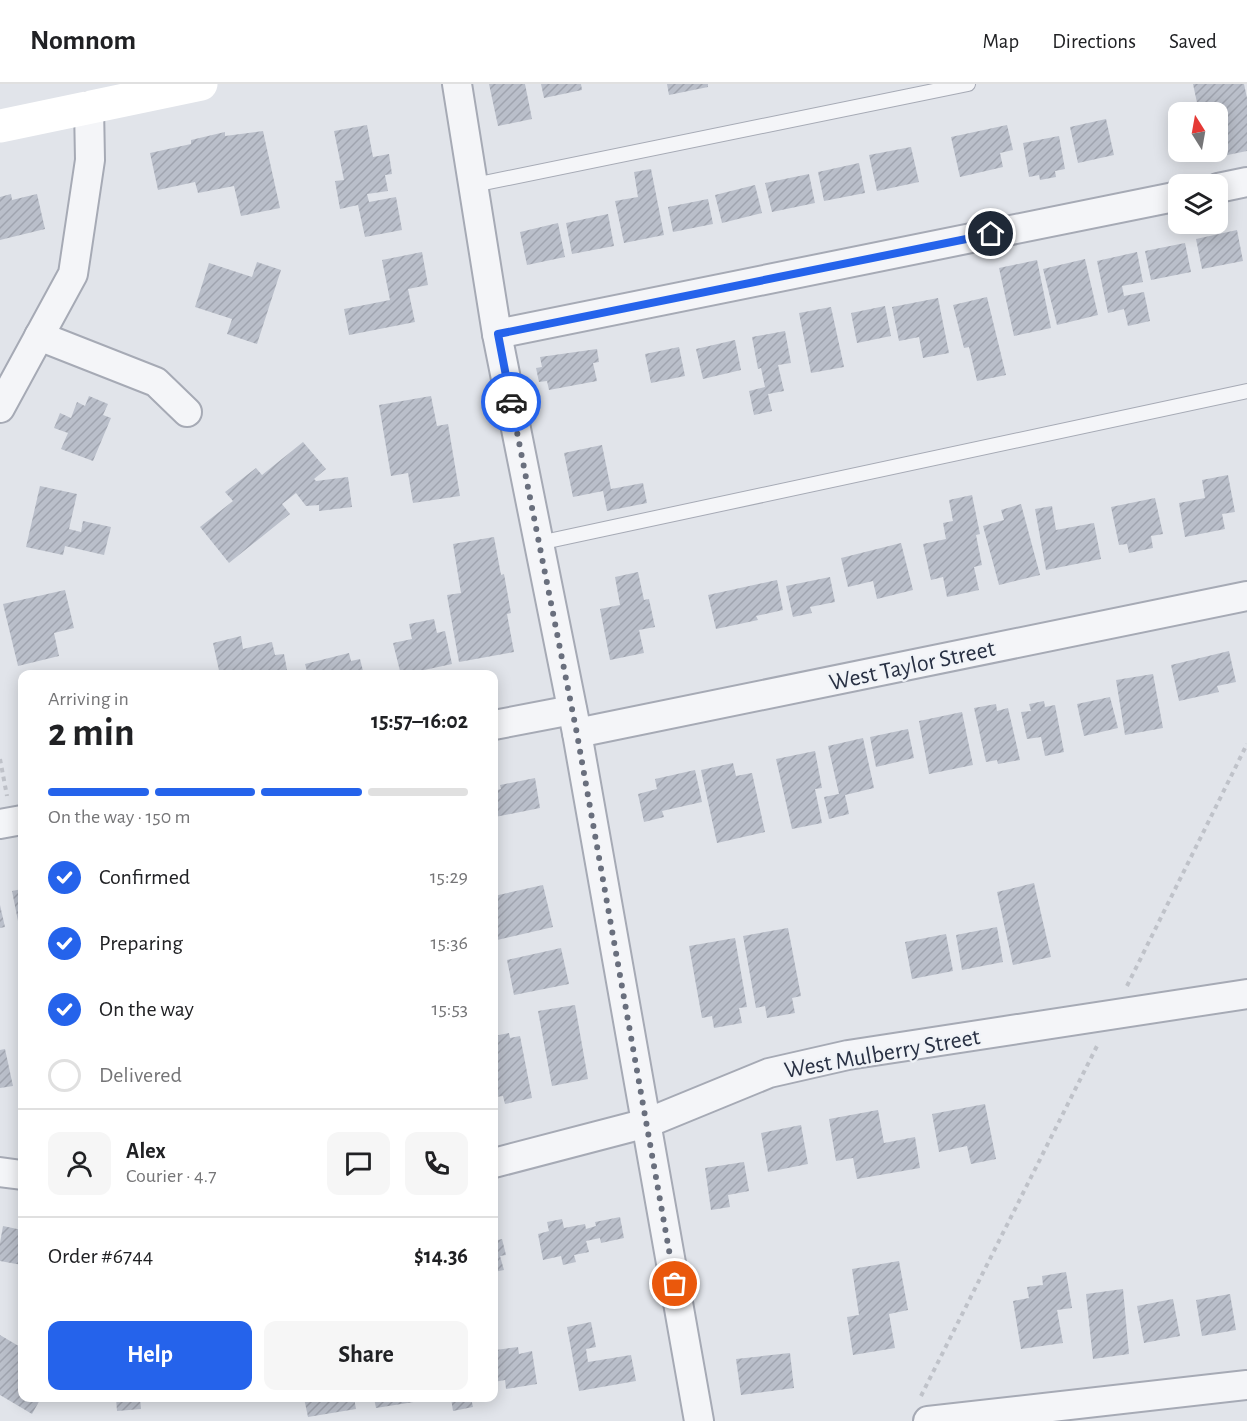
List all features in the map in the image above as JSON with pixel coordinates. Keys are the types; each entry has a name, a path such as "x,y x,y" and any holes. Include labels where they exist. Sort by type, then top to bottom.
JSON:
{"street":[{"path":"0,126 201,84"},
{"path":"457,84 498,334 574,722 699,1421"},
{"path":"0,408 73,274 90,160 89,107"},
{"path":"1228,186 1247,182"},
{"path":"498,334 1168,198"},
{"path":"39,336 156,382 187,412"},
{"name":"West Taylor Street","path":"498,725 574,722 1247,596"},
{"name":"West Mulberry Street","path":"498,1161 647,1124 769,1074 848,1054 1247,994"},
{"path":"0,1172 18,1174"},
{"path":"923,1412 1247,1385"}],"lane":[{"path":"474,185 968,84"},
{"path":"539,543 1247,392"}],"path":[{"path":"923,1412 1113,1015 1247,744"},
{"path":"0,759 10,816"}],"building":[{"path":"489,84 525,84 532,119 498,126"},
{"path":"541,84 581,84 582,90 544,98"},
{"path":"667,84 708,84 708,87 669,95"},
{"path":"1193,84 1244,84 1247,98 1247,151 1228,155 1228,102 1197,102"},
{"path":"1106,119 1114,155 1078,163 1070,127"},
{"path":"367,125 373,157 389,154 392,174 385,175 388,191 367,194 369,202 396,197 402,230 365,237 358,205 340,209 335,181 344,180 334,131"},
{"path":"1007,125 1013,150 1000,153 1003,167 960,177 951,137"},
{"path":"263,131 280,208 241,216 234,186 198,193 195,182 158,190 150,153 191,144 191,140 225,132 225,136"},
{"path":"1059,136 1065,169 1055,171 1056,177 1040,180 1039,175 1029,177 1023,143"},
{"path":"911,147 919,182 877,191 869,155"},
{"path":"859,163 865,193 824,201 818,172"},
{"path":"651,169 664,235 624,243 615,201 638,197 634,172"},
{"path":"809,174 815,203 772,212 765,183"},
{"path":"755,185 762,213 722,223 715,195"},
{"path":"11,194 12,200 37,194 45,229 0,240 0,197"},
{"path":"708,199 713,224 673,232 668,207"},
{"path":"608,214 614,246 572,254 566,223"},
{"path":"558,223 565,257 527,265 520,232"},
{"path":"1237,230 1243,261 1202,269 1196,239 1228,234 1228,232"},
{"path":"1185,243 1191,272 1151,280 1145,251"},
{"path":"422,252 428,285 408,289 415,322 349,335 344,309 390,300 382,260"},
{"path":"1137,252 1143,282 1122,286 1124,296 1144,292 1150,321 1128,326 1124,309 1108,313 1097,261"},
{"path":"1085,259 1098,315 1057,325 1043,269"},
{"path":"1037,260 1051,328 1014,336 999,268"},
{"path":"257,262 281,270 257,344 227,334 232,319 195,307 209,263 252,277"},
{"path":"987,297 1006,375 977,381 969,347 964,348 953,305"},
{"path":"938,298 949,353 923,358 919,337 899,341 892,307"},
{"path":"885,306 891,336 857,343 851,313"},
{"path":"831,307 844,367 811,373 799,313"},
{"path":"785,331 791,363 778,365 784,391 768,394 772,411 754,415 749,391 765,387 761,368 758,369 752,337"},
{"path":"735,340 741,370 703,379 696,349"},
{"path":"679,347 685,376 651,383 645,354"},
{"path":"597,349 599,362 593,363 597,381 549,390 547,381 539,382 536,368 542,367 540,357"},
{"path":"89,396 108,404 103,415 111,418 93,461 61,449 68,433 54,428 60,413 71,418 77,402 85,406"},
{"path":"431,396 437,426 448,424 460,496 413,503 408,473 391,476 379,405"},
{"path":"303,442 326,469 314,479 316,481 348,477 352,507 319,511 319,505 306,506 296,493 282,504 290,514 229,563 200,527 233,501 225,492 256,468 262,475"},
{"path":"602,445 611,489 643,483 647,503 607,511 603,491 573,497 564,453"},
{"path":"1228,475 1235,512 1222,514 1225,529 1185,537 1179,503 1205,498 1202,480"},
{"path":"40,486 77,494 69,529 81,532 83,521 111,527 104,555 65,546 63,555 26,547"},
{"path":"972,495 980,534 976,535 982,565 974,567 979,590 947,597 943,577 931,580 923,544 946,539 943,523 953,521 949,500"},
{"path":"1155,498 1163,534 1151,536 1153,548 1129,553 1127,544 1119,545 1111,507"},
{"path":"1021,504 1040,575 999,585 983,526 1004,520 1001,510"},
{"path":"1052,506 1056,530 1094,523 1101,559 1046,570 1035,509"},
{"path":"494,537 511,613 507,614 514,652 459,662 447,595 461,593 453,544"},
{"path":"901,543 913,590 877,599 873,581 848,587 841,558"},
{"path":"638,572 644,600 649,599 655,627 639,630 644,653 610,660 600,609 620,605 615,577"},
{"path":"830,577 835,602 810,607 812,613 793,617 786,586"},
{"path":"777,580 783,610 756,616 758,620 716,629 708,595"},
{"path":"65,590 74,628 54,633 59,656 18,666 3,604"},
{"path":"434,619 437,633 445,631 452,664 424,670 400,670 393,643 412,639 409,624"},
{"path":"241,636 243,649 272,642 275,655 284,654 287,670 219,670 213,643"},
{"path":"1229,651 1236,682 1217,686 1219,692 1179,701 1171,665"},
{"path":"349,653 351,661 360,659 363,670 307,670 305,664"},
{"path":"1153,674 1163,728 1125,735 1116,680"},
{"path":"1110,697 1118,728 1084,736 1077,704"},
{"path":"1044,701 1045,707 1055,705 1064,752 1045,756 1041,737 1027,739 1021,712 1031,711 1029,704"},
{"path":"996,704 997,711 1008,708 1020,760 998,764 997,760 986,762 974,708"},
{"path":"962,712 973,765 929,774 919,721"},
{"path":"908,729 914,758 876,767 870,737"},
{"path":"863,738 874,788 845,795 849,814 829,819 824,797 839,794 828,746"},
{"path":"815,751 822,788 815,789 822,823 792,829 776,759"},
{"path":"733,763 736,776 752,773 765,832 717,843 701,770"},
{"path":"695,770 702,802 662,811 664,817 644,822 638,794 657,789 655,779"},
{"path":"535,778 540,808 498,816 500,785"},
{"path":"1034,883 1051,957 1013,965 997,892"},
{"path":"543,885 553,927 498,940 498,895"},
{"path":"18,890 18,921 12,891"},
{"path":"0,905 5,927 0,928"},
{"path":"997,927 1003,962 962,970 956,935"},
{"path":"788,928 801,996 792,998 795,1013 767,1018 765,1006 756,1008 743,936"},
{"path":"946,934 953,971 912,979 905,942"},
{"path":"735,938 747,1007 739,1008 742,1023 714,1028 712,1016 702,1018 689,946"},
{"path":"561,948 569,984 514,995 507,960"},
{"path":"575,1005 588,1079 552,1086 538,1011"},
{"path":"509,1033 510,1038 520,1036 532,1098 505,1104 503,1096 498,1097 498,1035"},
{"path":"5,1049 13,1086 0,1088 0,1050"},
{"path":"985,1104 996,1159 971,1164 967,1146 939,1152 932,1114"},
{"path":"878,1110 884,1143 915,1137 920,1168 857,1179 853,1158 836,1161 829,1119"},
{"path":"801,1125 808,1164 768,1172 761,1133"},
{"path":"744,1162 749,1191 728,1195 730,1207 711,1210 705,1168"},
{"path":"620,1217 624,1238 601,1243 600,1238 586,1241 589,1252 574,1255 576,1262 563,1265 561,1256 543,1260 538,1234 549,1231 547,1222 562,1219 564,1228 585,1224 586,1229 596,1226 595,1222"},
{"path":"3,1226 18,1229 18,1264 0,1261"},
{"path":"502,1239 506,1255 500,1256 504,1270 498,1271 498,1240"},
{"path":"899,1261 908,1310 889,1314 895,1348 853,1355 847,1317 859,1315 852,1269"},
{"path":"1066,1272 1072,1308 1057,1310 1063,1343 1021,1349 1013,1301 1029,1298 1027,1287 1043,1285 1042,1276"},
{"path":"1123,1289 1129,1354 1093,1359 1086,1294"},
{"path":"1230,1294 1236,1330 1202,1336 1196,1300"},
{"path":"1173,1299 1180,1336 1144,1343 1137,1306"},
{"path":"591,1322 596,1347 586,1349 588,1362 631,1355 636,1381 579,1391 567,1327"},
{"path":"0,1335 18,1346 18,1402 39,1402 32,1414 0,1395"},
{"path":"518,1347 519,1354 532,1351 537,1384 506,1389 505,1380 498,1381 498,1350"},
{"path":"790,1353 794,1388 741,1395 736,1359"},
{"path":"116,1402 140,1402 141,1409 117,1411"},
{"path":"305,1402 355,1402 356,1409 308,1417"},
{"path":"375,1402 414,1402 376,1408"},
{"path":"452,1402 472,1402 473,1407 453,1411"}],"way so far":[{"path":"511,402 577,734 675,1284"}],"route":[{"path":"511,402 498,334 991,234"}]}
